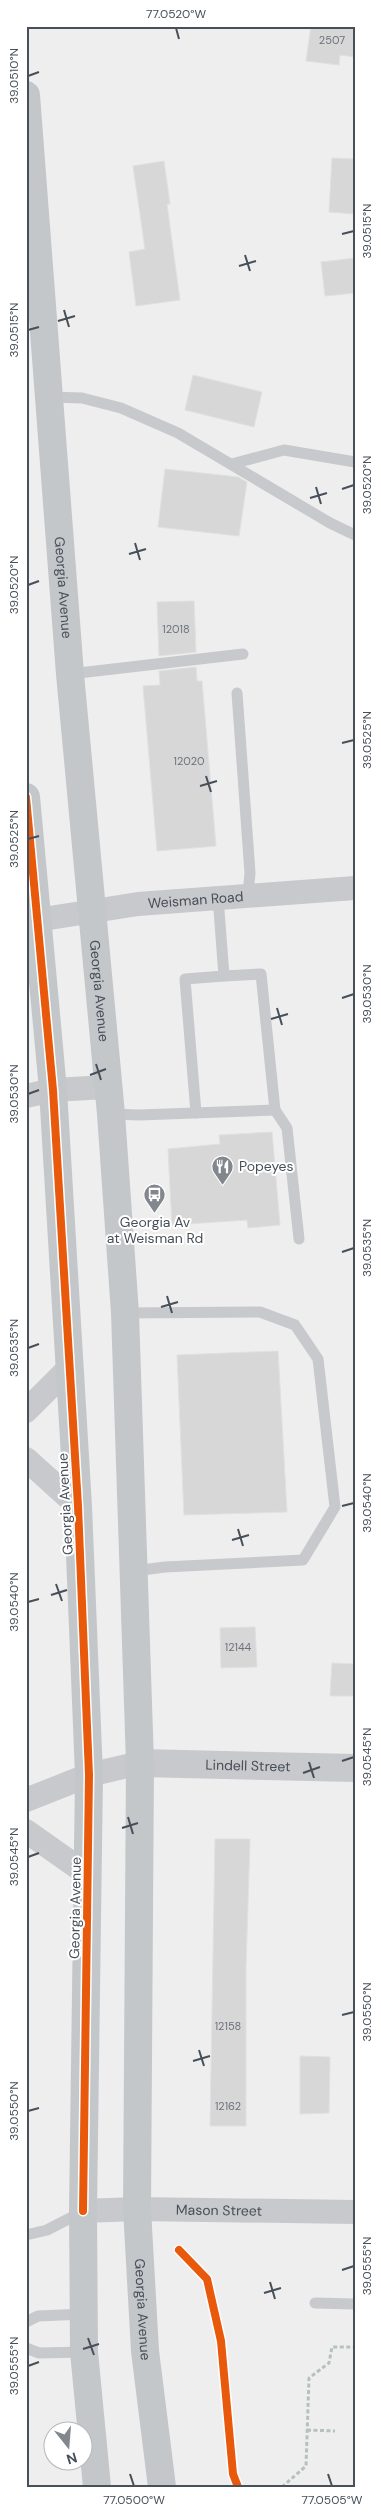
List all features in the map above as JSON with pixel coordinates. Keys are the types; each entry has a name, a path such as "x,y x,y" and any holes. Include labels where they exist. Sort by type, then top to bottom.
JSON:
{"main road":[{"name":"Georgia Avenue","path":"26,95 70,674 111,1114 125,1313 140,1763 137,2210 145,2351 162,2487"},
{"name":"Georgia Avenue","path":"26,797 34,930 53,1090 78,1506 89,1775 83,2211 84,2352 98,2487"}],"street":[{"name":"Weisman Road","path":"34,930 92,911 138,904 355,888"},
{"path":"26,1096 53,1090 108,1087"},
{"path":"26,1411 71,1366"},
{"path":"26,1459 78,1506"},
{"path":"26,1800 89,1775 140,1763"},
{"name":"Lindell Street","path":"140,1763 355,1768"},
{"path":"26,1831 88,1874"},
{"name":"Mason Street","path":"83,2211 355,2212"}],"lane":[{"path":"49,397 82,398 121,408 178,433 330,523 355,535"},
{"path":"232,464 284,450 355,462"},
{"path":"70,674 243,654"},
{"path":"237,693 250,873 248,895"},
{"path":"218,898 224,976"},
{"path":"196,1113 185,979 261,974 275,1110 287,1128 299,1240"},
{"path":"111,1114 275,1110"},
{"path":"125,1313 260,1312 295,1325 318,1359 335,1507 303,1560 165,1568 134,1572"},
{"path":"26,2235 47,2230 83,2211"},
{"path":"315,2303 355,2304"},
{"path":"26,2322 38,2316 84,2314"},
{"path":"26,2348 39,2353 84,2352"}],"path":[{"path":"282,2487 306,2466 309,2378 329,2364 332,2347 355,2347"},
{"path":"308,2430 335,2431"}],"building":[{"path":"311,26 355,26 355,57 340,55 339,65 306,61"},
{"path":"332,158 355,159 355,214 329,212"},
{"path":"164,161 170,204 167,204 180,300 136,306 129,252 145,249 133,166"},
{"path":"355,258 355,293 325,296 321,262"},
{"path":"193,375 262,392 254,427 185,410"},
{"path":"165,469 238,477 247,482 239,536 158,527"},
{"path":"194,601 196,652 159,656 157,602"},
{"path":"196,667 197,681 202,681 216,846 157,851 143,686 160,685 159,671"},
{"name":"Popeyes","path":"272,1132 280,1225 248,1228 247,1220 172,1225 168,1149 220,1144 219,1135"},
{"path":"278,1351 287,1512 184,1515 177,1355"},
{"path":"255,1627 257,1667 221,1668 220,1628"},
{"path":"332,1663 355,1664 355,1696 330,1696"},
{"path":"215,1839 250,1839 246,1967 246,2126 210,2126"},
{"path":"300,2056 330,2057 329,2113 300,2114"}],"cycle path":[{"path":"26,797 53,1090 78,1506 89,1775 83,2211"},
{"path":"179,2250 207,2279 221,2341 233,2474 238,2487"}],"place":[{"name":"Popeyes","path":"223,1185"},
{"name":"Georgia Av at Weisman Rd","path":"155,1213"}]}
